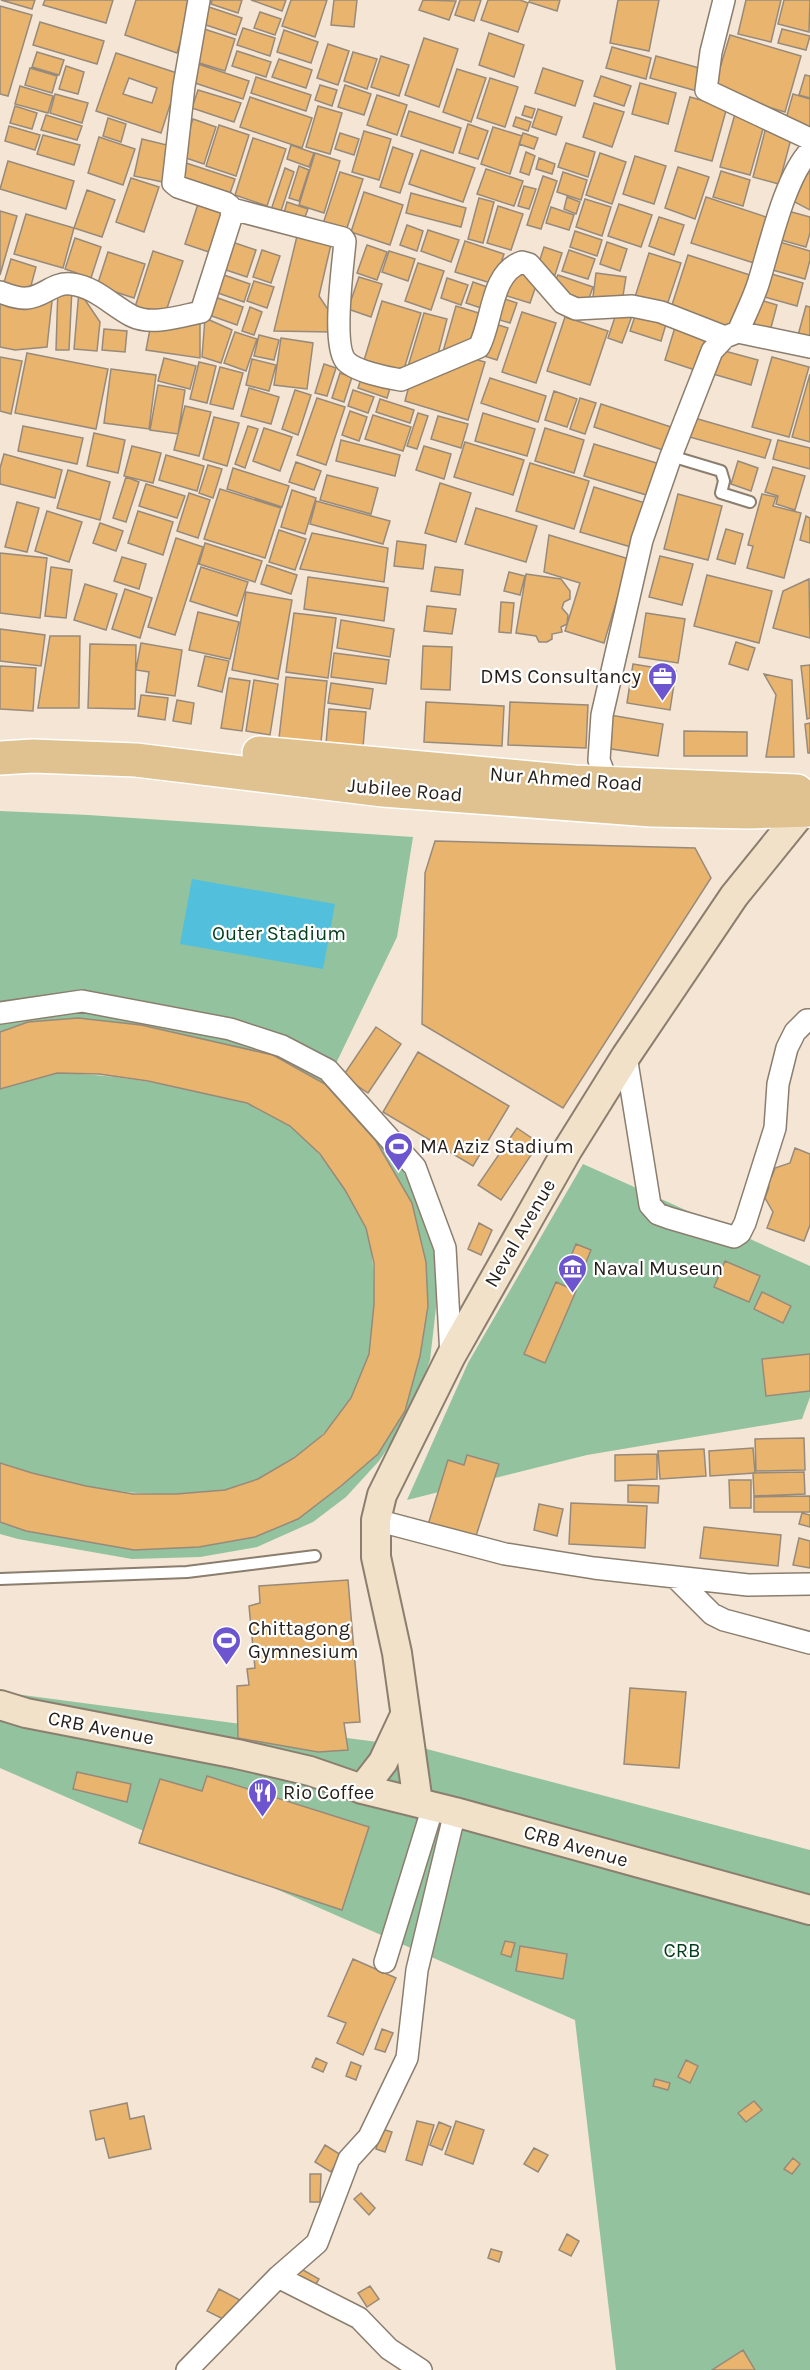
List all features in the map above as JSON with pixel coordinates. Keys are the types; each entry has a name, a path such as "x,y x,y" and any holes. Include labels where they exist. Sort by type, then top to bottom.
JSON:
{"main road":[{"name":"Nur Ahmed Road","path":"0,737 77,738 573,782 607,782 809,803"},
{"name":"Jubilee Road","path":"0,758 33,756 136,760 383,790 651,810 750,812 809,803"},
{"name":"Neval Avenue","path":"435,1809 405,1715 397,1653 376,1557 376,1520 382,1495 451,1356 529,1215 626,1056 734,896 809,803"},
{"path":"352,1785 383,1762 405,1715"},
{"name":"CRB Avenue","path":"12,1717 133,1744 248,1757 310,1771 435,1809 810,1910"}],"street":[{"path":"199,0 184,86 173,183 178,187 226,203 232,209 343,238 345,241 340,298 340,347 346,361 358,368 401,380 479,347 499,284 507,270 522,262 527,262 563,303 576,309 632,306 661,312 731,335 810,347"},
{"path":"724,0 711,52 706,90 810,139"},
{"path":"607,782 599,760 602,715 642,540 712,351 731,335 758,284 776,222 795,176 810,151"},
{"path":"0,292 27,298 58,284 71,284 88,288 134,317 154,321 201,312 232,209"},
{"path":"0,1013 82,1001 230,1029 282,1046 327,1070 415,1167 445,1248 451,1356"},
{"path":"626,1056 650,1205 658,1214 734,1237 740,1233 745,1223 776,1128 778,1084 787,1048 795,1032 810,1020"},
{"path":"376,1520 505,1554 594,1568 748,1585 810,1584"},
{"path":"675,1577 712,1614 723,1620 810,1643"},
{"path":"781,1584 810,1596"},
{"path":"385,1962 435,1809"},
{"path":"187,2370 278,2277 317,2242 348,2159 369,2138 407,2058 435,1809"},
{"path":"278,2277 359,2318 389,2349 421,2370"}],"lane":[{"path":"672,456 721,471 724,481 721,493 750,502"},
{"path":"0,1579 188,1572 315,1556"}],"green space":[{"name":"MA Aziz Stadium","path":"0,811 413,837 397,937 328,1080 380,1133 422,1202 434,1254 437,1299 430,1360 412,1412 379,1461 346,1497 313,1522 257,1547 200,1557 132,1559 0,1534 0,1522 26,1531 134,1550 199,1547 255,1537 378,1454 405,1411 420,1356 426,1262 412,1203 376,1141 325,1084 273,1055 141,1025 78,1018 28,1022 0,1032"},
{"path":"57,1073 150,1082 236,1100 257,1107 296,1130 309,1143 333,1172 357,1210 372,1253 374,1294 372,1340 369,1354 361,1378 349,1401 334,1422 316,1441 274,1471 222,1491 168,1494 95,1488 0,1463 0,1089"},
{"path":"583,1164 810,1266 810,1397 802,1419 587,1455 407,1500 468,1363"},
{"name":"CRB","path":"0,1692 423,1748 810,1850 810,2370 616,2370 575,2020 0,1768"}],"water":[{"path":"192,879 335,904 323,969 180,944"}],"building":[{"path":"1,0 35,0 32,9"},
{"path":"45,0 113,0 106,23 43,5"},
{"path":"136,0 194,0 177,53 125,35"},
{"path":"212,0 242,0 238,13 211,4"},
{"path":"251,0 286,0 282,11"},
{"path":"291,0 327,0 315,37 282,26"},
{"path":"334,0 357,0 354,27 331,25"},
{"path":"423,0 456,1 449,20 419,10"},
{"path":"460,0 481,0 474,21 455,15"},
{"path":"488,0 520,0 528,3 518,32 481,20"},
{"path":"530,0 560,0 557,11 529,2"},
{"path":"618,0 659,0 649,51 610,43"},
{"path":"746,0 781,0 771,42 738,34"},
{"path":"784,0 810,0 809,32 778,24"},
{"path":"0,6 32,15 8,96 0,94"},
{"path":"209,7 242,18 236,35 203,24"},
{"path":"260,12 281,19 275,35 254,28"},
{"path":"40,22 104,41 97,64 33,45"},
{"path":"201,28 235,39 225,71 190,60"},
{"path":"243,28 275,38 270,56 237,45"},
{"path":"782,29 810,36 806,50 778,43"},
{"path":"284,30 318,42 311,63 277,52"},
{"path":"489,33 524,45 514,77 479,65"},
{"path":"730,35 801,56 785,112 713,91"},
{"path":"424,38 458,49 439,107 405,95"},
{"path":"328,44 349,51 338,85 317,78"},
{"path":"612,47 651,58 646,79 606,68"},
{"path":"237,51 271,62 266,77 232,66"},
{"path":"37,52 64,60 59,75 32,67"},
{"path":"353,52 377,59 367,89 344,81"},
{"path":"116,53 180,74 161,133 96,111","holes":["129,78 157,88 152,103 123,94"]},
{"path":"381,56 409,65 399,96 371,87"},
{"path":"656,56 703,69 697,91 650,78"},
{"path":"279,59 312,70 306,88 272,77"},
{"path":"192,62 249,81 243,99 186,80"},
{"path":"66,66 84,72 78,94 59,89"},
{"path":"30,68 57,76 52,93 25,85"},
{"path":"543,68 583,81 575,106 535,93"},
{"path":"457,69 486,78 471,122 443,112"},
{"path":"805,75 810,76 810,98 799,95"},
{"path":"601,76 631,86 624,106 594,96"},
{"path":"256,77 311,95 306,111 251,93"},
{"path":"490,78 518,87 505,127 477,118"},
{"path":"640,83 676,93 668,124 632,114"},
{"path":"320,85 337,90 332,106 315,100"},
{"path":"345,85 371,94 364,115 338,107"},
{"path":"20,86 53,96 48,113 15,104"},
{"path":"198,90 241,103 234,122 192,108"},
{"path":"55,94 88,103 82,123 50,113"},
{"path":"793,94 810,99 810,130 785,122"},
{"path":"377,95 407,105 397,135 367,125"},
{"path":"250,97 312,118 302,148 240,127"},
{"path":"690,97 727,107 712,161 675,151"},
{"path":"594,103 624,112 612,147 583,137"},
{"path":"15,106 37,113 32,129 10,123"},
{"path":"318,106 342,113 330,154 306,147"},
{"path":"525,106 535,109 532,118 522,115"},
{"path":"538,109 562,117 556,135 532,127"},
{"path":"409,111 461,128 453,153 401,136"},
{"path":"735,114 765,122 750,175 720,167"},
{"path":"46,115 82,126 77,140 41,130"},
{"path":"516,117 531,122 528,131 513,126"},
{"path":"108,118 126,124 121,142 103,136"},
{"path":"193,119 216,127 204,164 180,156"},
{"path":"468,124 488,131 478,159 459,153"},
{"path":"219,125 249,135 236,176 206,166"},
{"path":"9,126 40,135 35,150 5,141"},
{"path":"493,127 522,136 510,174 481,164"},
{"path":"766,127 792,135 779,184 753,177"},
{"path":"364,131 391,139 379,180 352,172"},
{"path":"340,133 359,139 354,155 335,149"},
{"path":"523,133 538,138 534,149 519,144"},
{"path":"43,135 80,145 74,165 37,154"},
{"path":"99,137 135,149 123,185 88,173"},
{"path":"253,138 286,149 267,206 235,195"},
{"path":"142,139 171,146 163,182 134,176"},
{"path":"566,143 595,152 588,177 558,167"},
{"path":"291,145 314,153 309,167 287,159"},
{"path":"393,147 413,154 400,193 380,187"},
{"path":"421,150 475,168 463,202 409,184"},
{"path":"526,152 535,156 529,175 520,172"},
{"path":"315,153 340,161 324,213 299,205"},
{"path":"600,153 626,162 612,204 586,195"},
{"path":"635,156 666,166 654,204 623,194"},
{"path":"539,158 555,164 552,174 536,169"},
{"path":"810,160 810,210 789,199"},
{"path":"8,161 74,181 66,209 0,189"},
{"path":"183,162 235,179 228,199 176,182"},
{"path":"299,166 309,170 299,201 289,198"},
{"path":"678,167 709,177 695,219 665,208"},
{"path":"285,168 294,172 280,214 271,210"},
{"path":"486,169 523,181 514,206 477,194"},
{"path":"721,171 750,180 743,206 713,197"},
{"path":"340,172 363,179 345,234 322,227"},
{"path":"563,172 587,180 581,200 557,192"},
{"path":"543,176 557,181 541,229 527,225"},
{"path":"131,178 159,187 144,232 116,222"},
{"path":"524,186 536,189 529,209 518,206"},
{"path":"87,190 115,200 102,237 74,228"},
{"path":"364,192 403,205 390,245 351,232"},
{"path":"411,193 466,208 461,227 406,213"},
{"path":"567,197 580,202 576,214 564,209"},
{"path":"706,197 769,218 754,263 691,243"},
{"path":"479,198 494,202 483,243 468,239"},
{"path":"585,199 611,207 602,236 576,227"},
{"path":"199,201 229,211 215,254 185,244"},
{"path":"287,202 308,209 303,222 283,216"},
{"path":"619,204 652,215 641,247 608,236"},
{"path":"498,206 523,214 511,250 487,243"},
{"path":"551,207 574,215 569,230 546,223"},
{"path":"0,211 17,216 0,275"},
{"path":"788,211 810,217 810,233 806,247 781,240"},
{"path":"26,214 74,228 63,268 14,254"},
{"path":"659,217 684,225 674,255 649,246"},
{"path":"407,225 423,231 417,251 400,245"},
{"path":"428,230 459,240 451,262 421,251"},
{"path":"575,231 602,240 597,256 570,247"},
{"path":"298,232 332,240 319,296 329,311 331,332 274,331"},
{"path":"75,238 101,247 91,278 65,269"},
{"path":"773,240 810,251 805,279 765,268"},
{"path":"465,241 504,254 494,284 455,272"},
{"path":"232,242 256,250 247,277 223,269"},
{"path":"607,242 627,249 620,271 600,264"},
{"path":"367,245 387,252 377,280 357,273"},
{"path":"544,247 562,253 555,275 537,269"},
{"path":"262,250 280,256 271,283 253,277"},
{"path":"569,250 595,259 588,279 562,271"},
{"path":"153,251 183,261 164,317 135,307"},
{"path":"389,251 415,259 408,281 382,272"},
{"path":"108,252 145,264 134,298 97,286"},
{"path":"649,253 681,263 666,308 635,297"},
{"path":"688,255 753,276 736,329 671,308"},
{"path":"11,259 36,267 28,297 2,289"},
{"path":"418,263 444,271 431,310 405,301"},
{"path":"512,271 538,280 530,303 504,295"},
{"path":"596,273 626,277 622,302 593,297"},
{"path":"768,273 803,283 797,306 761,296"},
{"path":"221,274 250,284 244,302 215,292"},
{"path":"558,275 593,287 586,307 551,289"},
{"path":"359,277 382,284 371,317 348,309"},
{"path":"447,278 468,285 461,305 441,298"},
{"path":"254,281 274,287 267,308 247,301"},
{"path":"473,282 493,289 487,310 466,303"},
{"path":"58,287 72,288 69,350 56,350"},
{"path":"79,291 100,322 97,351 74,349"},
{"path":"53,292 47,347 15,350 0,347 0,296"},
{"path":"215,297 243,307 237,325 209,315"},
{"path":"499,297 517,303 510,323 493,318"},
{"path":"757,299 777,305 769,335 748,329"},
{"path":"382,301 421,313 401,379 362,367"},
{"path":"456,306 482,314 472,345 442,355"},
{"path":"806,306 810,307 810,343 797,339"},
{"path":"250,307 262,312 254,335 242,331"},
{"path":"637,310 667,321 661,341 630,331"},
{"path":"617,311 632,316 622,343 608,338"},
{"path":"522,312 556,323 536,383 502,372"},
{"path":"424,313 447,319 436,362 406,373"},
{"path":"565,317 608,331 590,385 547,371"},
{"path":"205,318 232,330 221,363 202,357"},
{"path":"200,323 200,358 146,350 150,329"},
{"path":"492,323 508,328 497,360 481,355"},
{"path":"676,324 707,334 695,370 665,360"},
{"path":"104,329 127,331 125,352 102,350"},
{"path":"235,332 257,339 246,371 224,363"},
{"path":"259,335 279,340 274,360 254,356"},
{"path":"281,338 313,343 307,389 274,385"},
{"path":"721,350 758,360 751,385 713,374"},
{"path":"27,353 108,369 96,429 15,413"},
{"path":"460,355 485,362 468,420 405,401 410,382"},
{"path":"0,357 22,361 11,414 0,411"},
{"path":"772,357 809,367 789,437 752,427"},
{"path":"164,358 196,366 190,389 158,381"},
{"path":"252,359 276,365 269,391 246,385"},
{"path":"199,362 216,366 207,403 190,399"},
{"path":"324,364 336,368 327,396 315,393"},
{"path":"220,367 243,373 233,409 210,404"},
{"path":"111,369 156,375 149,429 104,423"},
{"path":"340,373 352,377 344,402 332,398"},
{"path":"363,373 392,382 387,398 358,388"},
{"path":"810,374 810,442 792,437"},
{"path":"490,378 546,396 538,422 481,403"},
{"path":"158,385 185,390 178,434 150,430"},
{"path":"249,388 279,397 271,424 241,416"},
{"path":"295,390 311,395 298,435 282,429"},
{"path":"353,390 374,397 368,413 348,406"},
{"path":"554,391 577,399 567,427 545,420"},
{"path":"317,398 345,407 326,465 297,455"},
{"path":"580,398 596,403 585,434 570,429"},
{"path":"380,399 414,410 410,423 376,412"},
{"path":"601,404 671,427 663,450 594,427"},
{"path":"185,406 211,412 199,456 174,450"},
{"path":"350,411 367,417 359,441 342,435"},
{"path":"418,413 428,416 417,449 407,446"},
{"path":"483,413 535,429 527,456 475,441"},
{"path":"373,415 411,427 403,451 365,439"},
{"path":"438,416 468,424 461,448 431,439"},
{"path":"214,417 239,423 227,466 203,459"},
{"path":"691,417 771,440 765,458 686,436"},
{"path":"23,426 83,438 77,464 18,451"},
{"path":"248,426 258,429 245,468 235,464"},
{"path":"264,428 292,437 280,471 253,461"},
{"path":"545,428 584,440 574,473 535,461"},
{"path":"94,433 125,440 118,473 87,466"},
{"path":"341,440 400,455 395,476 336,461"},
{"path":"778,440 810,448 810,469 773,459"},
{"path":"465,442 524,460 513,495 454,477"},
{"path":"594,444 663,465 653,497 584,476"},
{"path":"132,446 161,453 153,483 124,476"},
{"path":"424,446 451,454 444,479 416,470"},
{"path":"4,454 62,470 55,498 0,484 0,468"},
{"path":"166,455 204,466 197,491 159,480"},
{"path":"738,461 758,468 751,491 731,484"},
{"path":"296,462 321,471 314,490 289,482"},
{"path":"530,463 589,481 574,529 516,511"},
{"path":"208,465 222,469 213,498 199,493"},
{"path":"773,467 805,476 795,510 776,504 778,496 765,492"},
{"path":"233,468 289,486 282,507 227,489"},
{"path":"68,470 110,482 100,520 57,508"},
{"path":"327,475 378,488 371,514 320,500"},
{"path":"126,477 139,482 126,522 113,518"},
{"path":"440,483 471,493 456,542 425,533"},
{"path":"146,484 185,496 177,518 139,506"},
{"path":"594,487 645,503 631,547 580,532"},
{"path":"220,489 281,508 265,558 204,539"},
{"path":"292,490 316,498 305,534 281,527"},
{"path":"189,493 210,500 198,538 177,531"},
{"path":"678,494 722,506 708,560 664,549"},
{"path":"762,494 776,497 773,506 801,513 784,578 747,568 753,546 748,545"},
{"path":"316,501 390,521 383,544 310,524"},
{"path":"17,502 39,508 27,552 5,547"},
{"path":"476,508 537,526 526,562 465,544"},
{"path":"47,511 82,522 69,562 35,551"},
{"path":"138,511 173,522 163,555 128,543"},
{"path":"806,516 810,518 810,543 800,540"},
{"path":"100,523 123,531 116,551 93,543"},
{"path":"726,529 743,534 735,564 717,559"},
{"path":"279,530 306,539 295,570 269,562"},
{"path":"312,533 388,548 384,582 300,569"},
{"path":"549,535 629,559 604,643 565,631 580,583 544,572"},
{"path":"176,538 203,547 175,635 148,627"},
{"path":"397,541 426,545 423,569 394,566"},
{"path":"205,543 262,561 255,582 199,564"},
{"path":"0,553 47,558 40,618 0,613"},
{"path":"660,556 693,564 682,605 649,597"},
{"path":"122,557 146,564 139,589 114,581"},
{"path":"267,565 297,575 291,594 261,584"},
{"path":"51,567 72,570 66,618 45,616"},
{"path":"201,567 248,582 237,616 190,601"},
{"path":"435,567 463,570 460,595 431,591"},
{"path":"509,572 525,576 520,595 504,591"},
{"path":"526,574 561,579 570,591 570,599 564,602 562,608 568,615 567,624 561,627 562,632 552,634 552,639 547,642 539,642 536,636 516,633"},
{"path":"707,575 772,591 759,643 694,626"},
{"path":"308,577 388,588 384,621 304,609"},
{"path":"809,579 810,638 773,628 783,591"},
{"path":"85,584 117,594 106,630 74,620"},
{"path":"125,589 152,598 140,638 112,629"},
{"path":"246,592 292,600 278,679 232,670"},
{"path":"501,602 514,603 511,633 499,632"},
{"path":"427,606 456,609 452,634 424,631"},
{"path":"198,612 239,622 230,659 189,650"},
{"path":"294,613 336,618 328,678 286,672"},
{"path":"646,613 685,619 678,663 639,657"},
{"path":"341,620 394,629 390,657 337,648"},
{"path":"0,629 45,635 41,666 0,661"},
{"path":"50,636 80,636 79,708 38,708"},
{"path":"736,642 755,648 748,670 729,664"},
{"path":"141,643 182,650 175,696 146,692 149,672 136,670"},
{"path":"90,644 136,645 135,709 88,708"},
{"path":"423,646 452,647 450,690 421,689"},
{"path":"334,653 389,660 386,684 331,677"},
{"path":"205,656 229,661 222,692 198,686"},
{"path":"633,664 676,671 670,710 627,703"},
{"path":"810,665 810,718 807,719 801,666"},
{"path":"0,666 36,668 33,711 0,709"},
{"path":"764,674 792,680 794,757 766,757 776,695"},
{"path":"286,677 327,681 321,742 279,738"},
{"path":"229,678 250,681 242,731 221,728"},
{"path":"254,680 278,684 270,735 246,731"},
{"path":"331,683 373,689 370,709 328,703"},
{"path":"141,695 168,698 165,720 138,716"},
{"path":"177,700 194,703 191,724 173,721"},
{"path":"426,702 504,706 502,746 424,742"},
{"path":"510,702 588,705 586,748 508,745"},
{"path":"329,709 366,712 363,747 326,744"},
{"path":"610,715 663,724 658,756 605,748"},
{"path":"810,723 810,753 808,753 805,724"},
{"path":"684,731 747,732 747,756 684,756"},
{"path":"435,841 695,848 711,878 563,1108 422,1024 425,873"},
{"path":"78,1018 141,1025 273,1055 325,1084 376,1141 412,1203 426,1262 428,1306 420,1356 405,1411 378,1454 341,1486 298,1519 255,1537 199,1547 134,1550 26,1531 0,1522 0,1463 86,1486 133,1494 176,1494 225,1490 258,1479 294,1458 324,1434 351,1398 369,1354 374,1304 374,1263 366,1228 345,1190 320,1154 290,1126 247,1103 148,1081 99,1074 57,1073 0,1089 0,1032 28,1022"},
{"path":"376,1027 401,1044 368,1093 343,1076"},
{"path":"418,1052 509,1106 473,1166 383,1112"},
{"path":"517,1128 539,1143 501,1200 478,1185"},
{"path":"795,1148 810,1154 810,1225 804,1241 767,1228 773,1212 765,1198 769,1187 759,1184 762,1172 772,1176 775,1168 790,1163"},
{"path":"479,1223 492,1230 481,1255 468,1249"},
{"path":"576,1244 591,1250 581,1274 566,1268"},
{"path":"725,1261 760,1276 749,1302 714,1287"},
{"path":"556,1282 576,1291 545,1363 524,1354"},
{"path":"762,1292 791,1306 783,1323 754,1309"},
{"path":"810,1354 810,1391 766,1396 762,1359"},
{"path":"804,1438 805,1470 756,1471 755,1439"},
{"path":"753,1448 755,1473 710,1476 709,1451"},
{"path":"704,1449 706,1476 660,1479 658,1451"},
{"path":"657,1454 657,1479 615,1481 615,1455"},
{"path":"467,1455 499,1464 474,1542 427,1528 448,1460 464,1465"},
{"path":"804,1472 805,1494 754,1496 753,1473"},
{"path":"729,1480 751,1480 751,1508 730,1508"},
{"path":"628,1485 659,1486 658,1503 628,1502"},
{"path":"810,1496 810,1512 754,1512 754,1497"},
{"path":"571,1503 647,1506 645,1548 569,1544"},
{"path":"539,1504 563,1509 557,1536 534,1530"},
{"path":"802,1513 810,1515 810,1527 799,1524"},
{"path":"704,1527 781,1535 778,1566 700,1558"},
{"path":"799,1538 810,1541 810,1568 793,1565"},
{"path":"348,1580 360,1722 344,1723 348,1750 318,1752 238,1738 237,1686 249,1685 247,1669 255,1668 249,1606 260,1603 259,1586"},
{"path":"630,1688 686,1692 679,1768 624,1764"},
{"path":"77,1772 131,1784 127,1802 73,1789"},
{"path":"207,1776 369,1827 342,1910 139,1843 160,1779 202,1791"},
{"path":"505,1941 515,1943 511,1957 501,1954"},
{"path":"520,1946 567,1954 563,1979 516,1971"},
{"path":"353,1959 396,1978 363,2055 337,2043 346,2023 328,2016"},
{"path":"382,2029 393,2033 385,2052 375,2049"},
{"path":"316,2058 327,2063 323,2072 312,2067"},
{"path":"686,2060 698,2066 690,2083 678,2077"},
{"path":"351,2062 361,2066 356,2080 346,2076"},
{"path":"655,2079 670,2083 668,2090 653,2086"},
{"path":"754,2101 762,2110 746,2122 738,2113"},
{"path":"127,2103 130,2119 144,2116 151,2149 109,2158 104,2138 96,2140 90,2111"},
{"path":"417,2121 434,2125 422,2165 406,2160"},
{"path":"456,2121 484,2130 473,2164 445,2154"},
{"path":"439,2122 451,2127 442,2150 430,2145"},
{"path":"382,2129 392,2132 385,2152 376,2149"},
{"path":"325,2145 341,2155 331,2172 315,2162"},
{"path":"534,2148 548,2155 538,2172 524,2164"},
{"path":"793,2158 800,2164 792,2174 784,2169"},
{"path":"310,2174 321,2174 320,2202 310,2202"},
{"path":"361,2193 375,2208 369,2215 354,2199"},
{"path":"567,2234 579,2241 571,2256 559,2250"},
{"path":"491,2249 502,2252 499,2262 488,2258"},
{"path":"296,2266 319,2279 313,2289 291,2277"},
{"path":"370,2286 379,2299 367,2307 358,2293"},
{"path":"219,2289 240,2300 229,2322 207,2311"},
{"path":"743,2350 755,2370 712,2370"}],"place":[{"name":"DMS Consultancy","path":"662,702"},
{"name":"MA Aziz Stadium","path":"399,1172"},
{"name":"Naval Museun","path":"572,1294"},
{"name":"Chittagong Gymnesium","path":"227,1666"},
{"name":"Rio Coffee","path":"262,1818"}],"park label":[{"name":"Outer Stadium","path":"279,933"}]}
